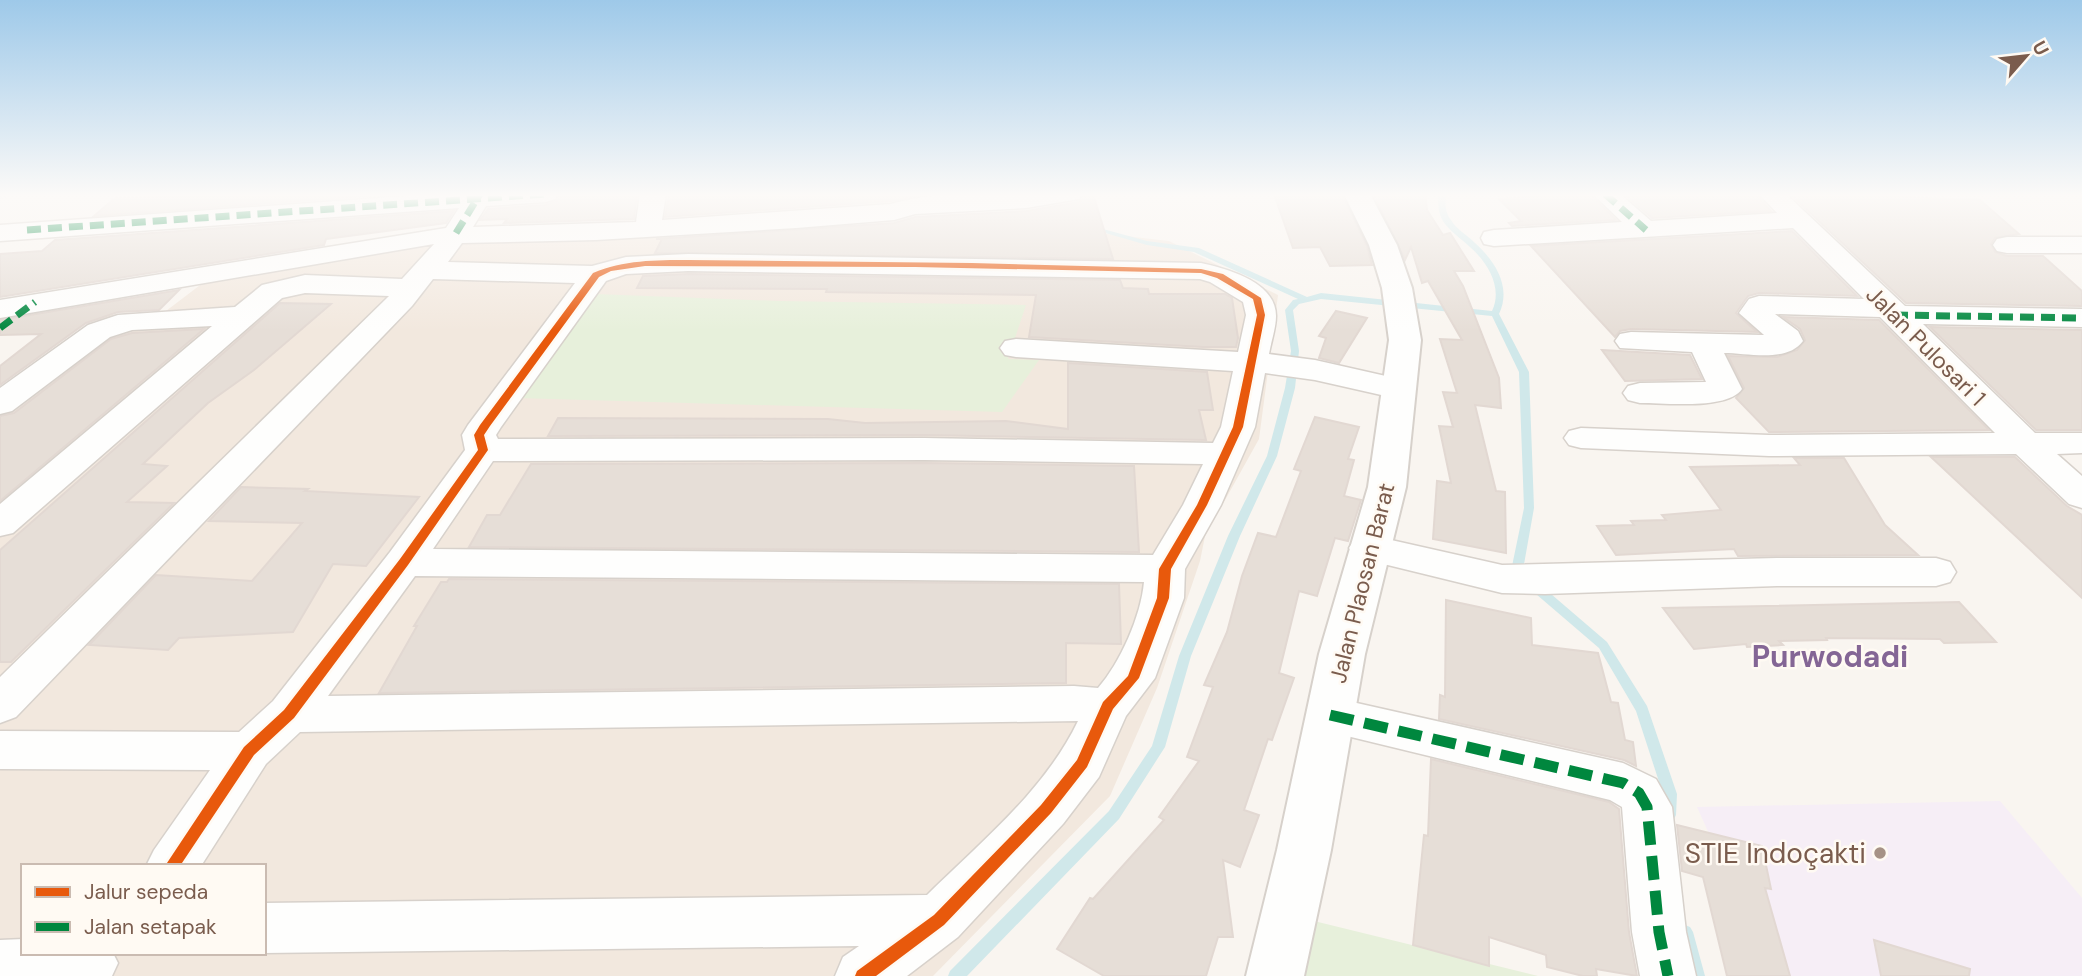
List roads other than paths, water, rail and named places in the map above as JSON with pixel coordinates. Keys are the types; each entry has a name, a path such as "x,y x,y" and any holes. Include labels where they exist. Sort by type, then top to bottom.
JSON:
{"street":[{"path":"0,309 408,240"},
{"path":"0,705 402,300 450,240"},
{"name":"Jalan Plaosan Barat","path":"1275,976 1304,850 1342,654 1387,487 1405,340 1401,305 1380,240"},
{"name":"Jalan Pulosari 1","path":"1820,240 2023,443 2082,496"},
{"path":"2007,245 2082,245"},
{"path":"483,450 479,435 485,425 596,275 611,267 651,264 879,263 1200,271 1220,276 1257,298 1267,364 1202,505 1165,569 1163,598 1133,678 1108,706 1082,762 1046,809 939,920 863,976"},
{"path":"0,524 266,295 287,286 417,279 596,275"},
{"path":"0,328 35,302"},
{"path":"1631,341 1785,344 1787,338 1754,313 1759,305 2082,318"},
{"path":"0,404 99,331 111,326 129,321 242,316"},
{"path":"1640,393 1720,392 1726,389 1702,341"},
{"path":"1016,348 1267,364 1315,370 1399,389"},
{"path":"1581,438 1672,444 1845,446 2082,443"},
{"path":"483,450 924,449 1225,454"},
{"path":"173,864 249,751 289,714 404,562 483,450"},
{"path":"1369,548 1502,579 1777,572 1936,572"},
{"path":"404,562 1165,569"},
{"path":"289,714 1074,703 1108,706"},
{"path":"1330,715 1590,774 1634,788 1644,798 1647,807 1659,932 1668,976"},
{"path":"0,750 249,751"},
{"path":"266,928 939,920"},
{"path":"0,966 91,964"}],"waterway":[{"path":"1134,240 1196,250 1305,299"},
{"path":"1466,240 1478,250 1498,280 1500,297 1495,314"},
{"path":"956,976 1114,815 1158,747 1185,656 1234,536 1272,456 1290,388 1295,351 1289,310 1296,302 1321,296 1495,314"},
{"path":"1495,314 1524,372 1529,508 1517,571 1521,574"},
{"path":"1533,585 1603,645 1642,710 1670,794 1669,815"},
{"path":"1685,932 1697,976"}],"place":[{"name":"STIE Indoçakti","path":"1880,853"}],"district":[{"name":"Purwodadi","path":"1830,656"}]}
